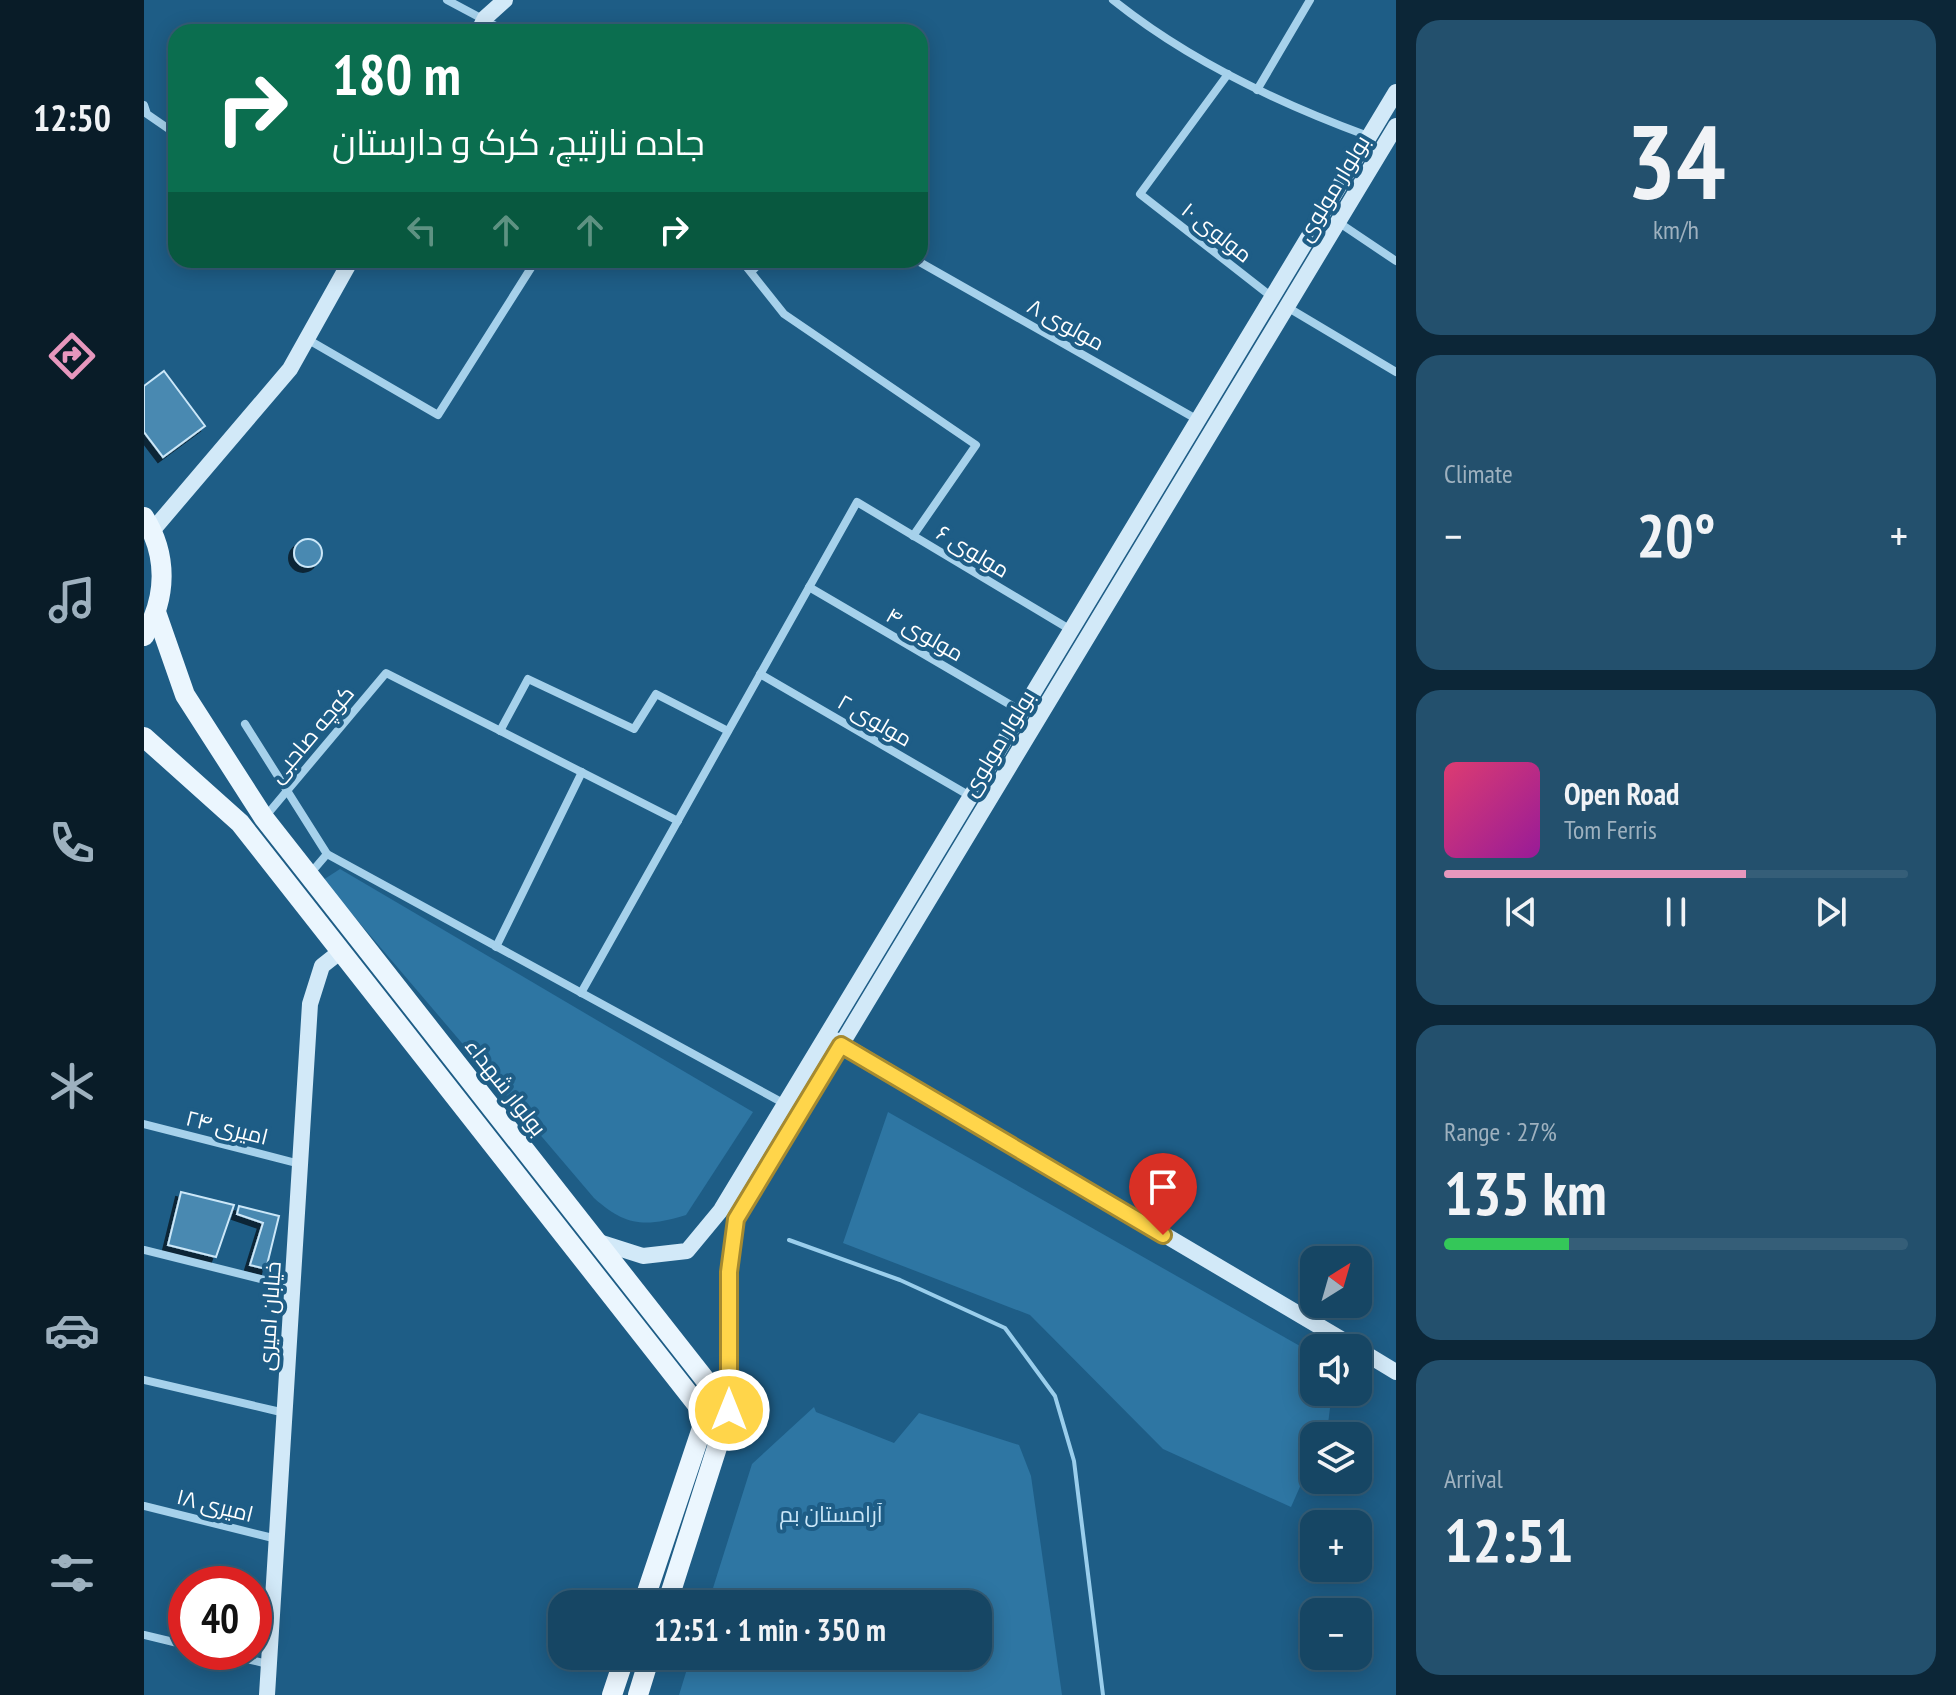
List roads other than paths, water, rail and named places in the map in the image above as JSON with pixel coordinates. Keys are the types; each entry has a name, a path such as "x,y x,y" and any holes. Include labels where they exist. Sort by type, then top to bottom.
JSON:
{"main road":[{"path":"144,636 156,612 163,577 148,524"},
{"name":"بولوار شهداء","path":"156,612 185,695 264,818 729,1410"},
{"name":"بولوار شهداء","path":"144,737 240,823 706,1416 648,1590"},
{"path":"464,1108 481,1094"},
{"path":"671,1590 729,1410"},
{"path":"612,1695 620,1670"},
{"path":"638,1695 646,1670"}],"street":[{"path":"447,0 481,24"},
{"path":"483,24 505,0"},
{"path":"1113,0 1257,90 1369,136"},
{"path":"1257,90 1310,0"},
{"name":"مولوی ۱۰","path":"1228,74 1140,194 1272,297"},
{"name":"بولوار مولوی","path":"596,1241 643,1256 687,1251 721,1210 1396,92"},
{"path":"144,105 147,114 168,128"},
{"name":"بولوار مولوی","path":"729,1410 729,1272 736,1219 1396,126"},
{"path":"1338,222 1396,261"},
{"name":"مولوی ۸","path":"928,267 1198,420"},
{"path":"148,524 290,369 347,268"},
{"path":"307,339 438,415 531,268"},
{"path":"749,268 784,314 976,445 913,536"},
{"path":"752,271 755,268"},
{"path":"1287,307 1396,372"},
{"name":"مولوی ۶","path":"809,587 857,502 1071,630"},
{"path":"1135,525 1150,534"},
{"path":"581,993 809,587"},
{"name":"مولوی ۴","path":"809,587 1022,711"},
{"name":"کوچه صاحبی","path":"264,818 386,673 500,731"},
{"name":"مولوی ۲","path":"760,674 971,796"},
{"path":"678,821 500,731 528,679 634,729 656,694 728,731"},
{"path":"245,724 327,854 785,1104"},
{"path":"496,947 582,772"},
{"path":"309,875 327,854"},
{"name":"خیابان امیری","path":"272,1617 310,1004 322,966 341,951"},
{"path":"827,1035 1332,1334"},
{"name":"امیری ۲۴","path":"144,1124 300,1164"},
{"path":"721,1210 736,1219"},
{"path":"144,1250 293,1287"},
{"path":"1372,1358 1396,1372"},
{"path":"144,1380 285,1413"},
{"name":"امیری ۱۸","path":"144,1506 277,1539"},
{"path":"144,1635 168,1641"},
{"name":"خیابان امیری","path":"267,1695 269,1670"}],"waterway":[{"path":"789,1240 900,1280 1005,1328 1055,1396 1074,1461 1103,1695"}],"park label":[{"name":"آرامستان بم","path":"831,1514"}]}
